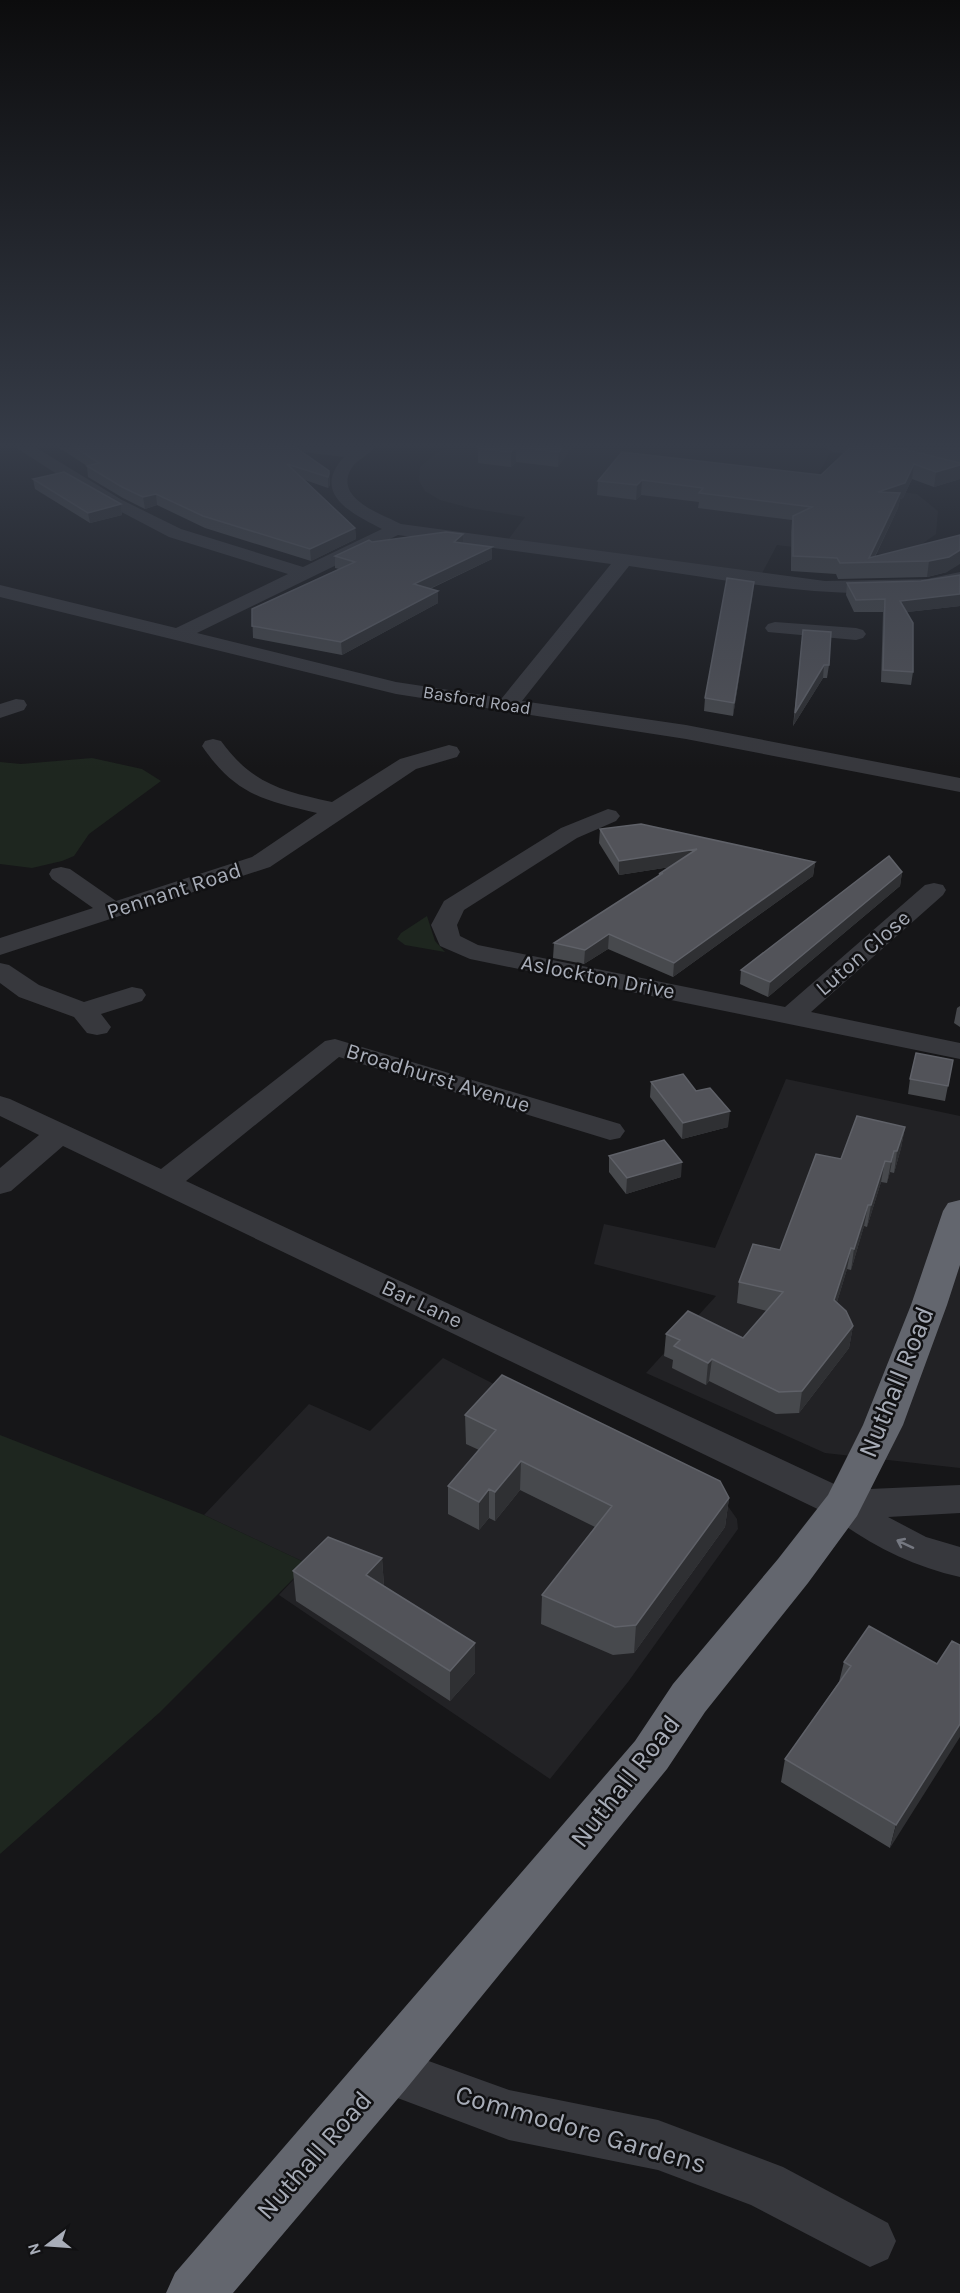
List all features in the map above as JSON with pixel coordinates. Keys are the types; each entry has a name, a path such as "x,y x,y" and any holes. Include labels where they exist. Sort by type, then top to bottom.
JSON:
{"highway":[{"name":"Nuthall Road","path":"195,2293 387,2070 651,1755 689,1698 793,1571 843,1505 884,1425 929,1305 960,1211"}],"street":[{"path":"242,554 303,573"},
{"path":"179,634 342,554"},
{"path":"574,554 825,587 927,585 960,578"},
{"path":"507,705 622,561"},
{"path":"815,631 825,587"},
{"name":"Basford Road","path":"0,591 396,688 675,730 960,785"},
{"path":"775,628 856,634"},
{"name":"Pennant Road","path":"0,947 261,862 336,810 402,760 449,752"},
{"path":"212,756 252,786 336,810"},
{"name":"Aslockton Drive","path":"608,816 569,832 453,906 444,925 450,940 470,951 960,1051"},
{"path":"61,874 113,911"},
{"name":"Luton Close","path":"791,1016 934,890"},
{"path":"0,971 28,991 91,1019 132,995"},
{"name":"Broadhurst Avenue","path":"165,1182 335,1047 610,1131"},
{"name":"Bar Lane","path":"0,1105 843,1505 877,1531 930,1556 960,1562"},
{"path":"0,1184 60,1133"},
{"path":"843,1505 960,1499"},
{"name":"Commodore Gardens","path":"387,2070 509,2115 658,2145 765,2185 870,2241"}],"shaded area":[{"path":"603,554 772,554 760,577"},
{"path":"92,758 142,769 161,781 89,834 74,856 32,868 0,864 0,762 21,764"},
{"path":"427,916 435,941 445,952 405,945 397,939 401,933"},
{"path":"786,1079 960,1116 960,1468 825,1453 646,1373 716,1296 594,1264 604,1224 715,1248"},
{"path":"443,1358 725,1502 737,1519 738,1529 628,1682 550,1779 279,1595 308,1564 204,1515 309,1404 370,1431"},
{"path":"0,1435 204,1515 308,1564 159,1713 0,1854"}],"building":[{"path":"339,554 477,554 414,584 438,591 341,642 252,626 252,609 355,562 335,556"},
{"path":"793,554 871,554 869,558 885,554 954,554 929,561 840,563 837,558 793,556"},
{"path":"960,575 960,594 900,601 913,623 913,672 883,670 885,599 856,600 847,583 921,581"},
{"path":"727,578 754,582 734,703 705,698"},
{"path":"803,630 831,632 829,665 824,665 795,713"},
{"path":"641,824 815,862 674,963 609,934 585,950 554,943 697,849 619,861 600,829"},
{"path":"889,856 902,872 770,982 741,970"},
{"path":"916,1053 953,1060 948,1086 910,1079"},
{"path":"683,1074 696,1091 710,1088 730,1111 683,1123 651,1082"},
{"path":"857,1116 905,1127 891,1162 885,1161 871,1205 868,1205 854,1249 851,1248 834,1300 846,1311 853,1326 802,1391 779,1392 712,1359 708,1363 674,1346 680,1340 666,1334 688,1311 743,1338 783,1292 739,1282 753,1244 780,1250 816,1154 841,1159"},
{"path":"664,1140 682,1162 627,1178 609,1156"},
{"path":"502,1375 720,1481 729,1498 636,1625 615,1627 542,1595 612,1506 521,1461 495,1492 489,1489 479,1502 448,1486 496,1430 465,1415"},
{"path":"328,1537 382,1558 366,1575 475,1643 450,1671 293,1571"},
{"path":"869,1626 937,1664 952,1641 960,1645 960,1724 896,1825 785,1759 851,1666 844,1662"}]}
